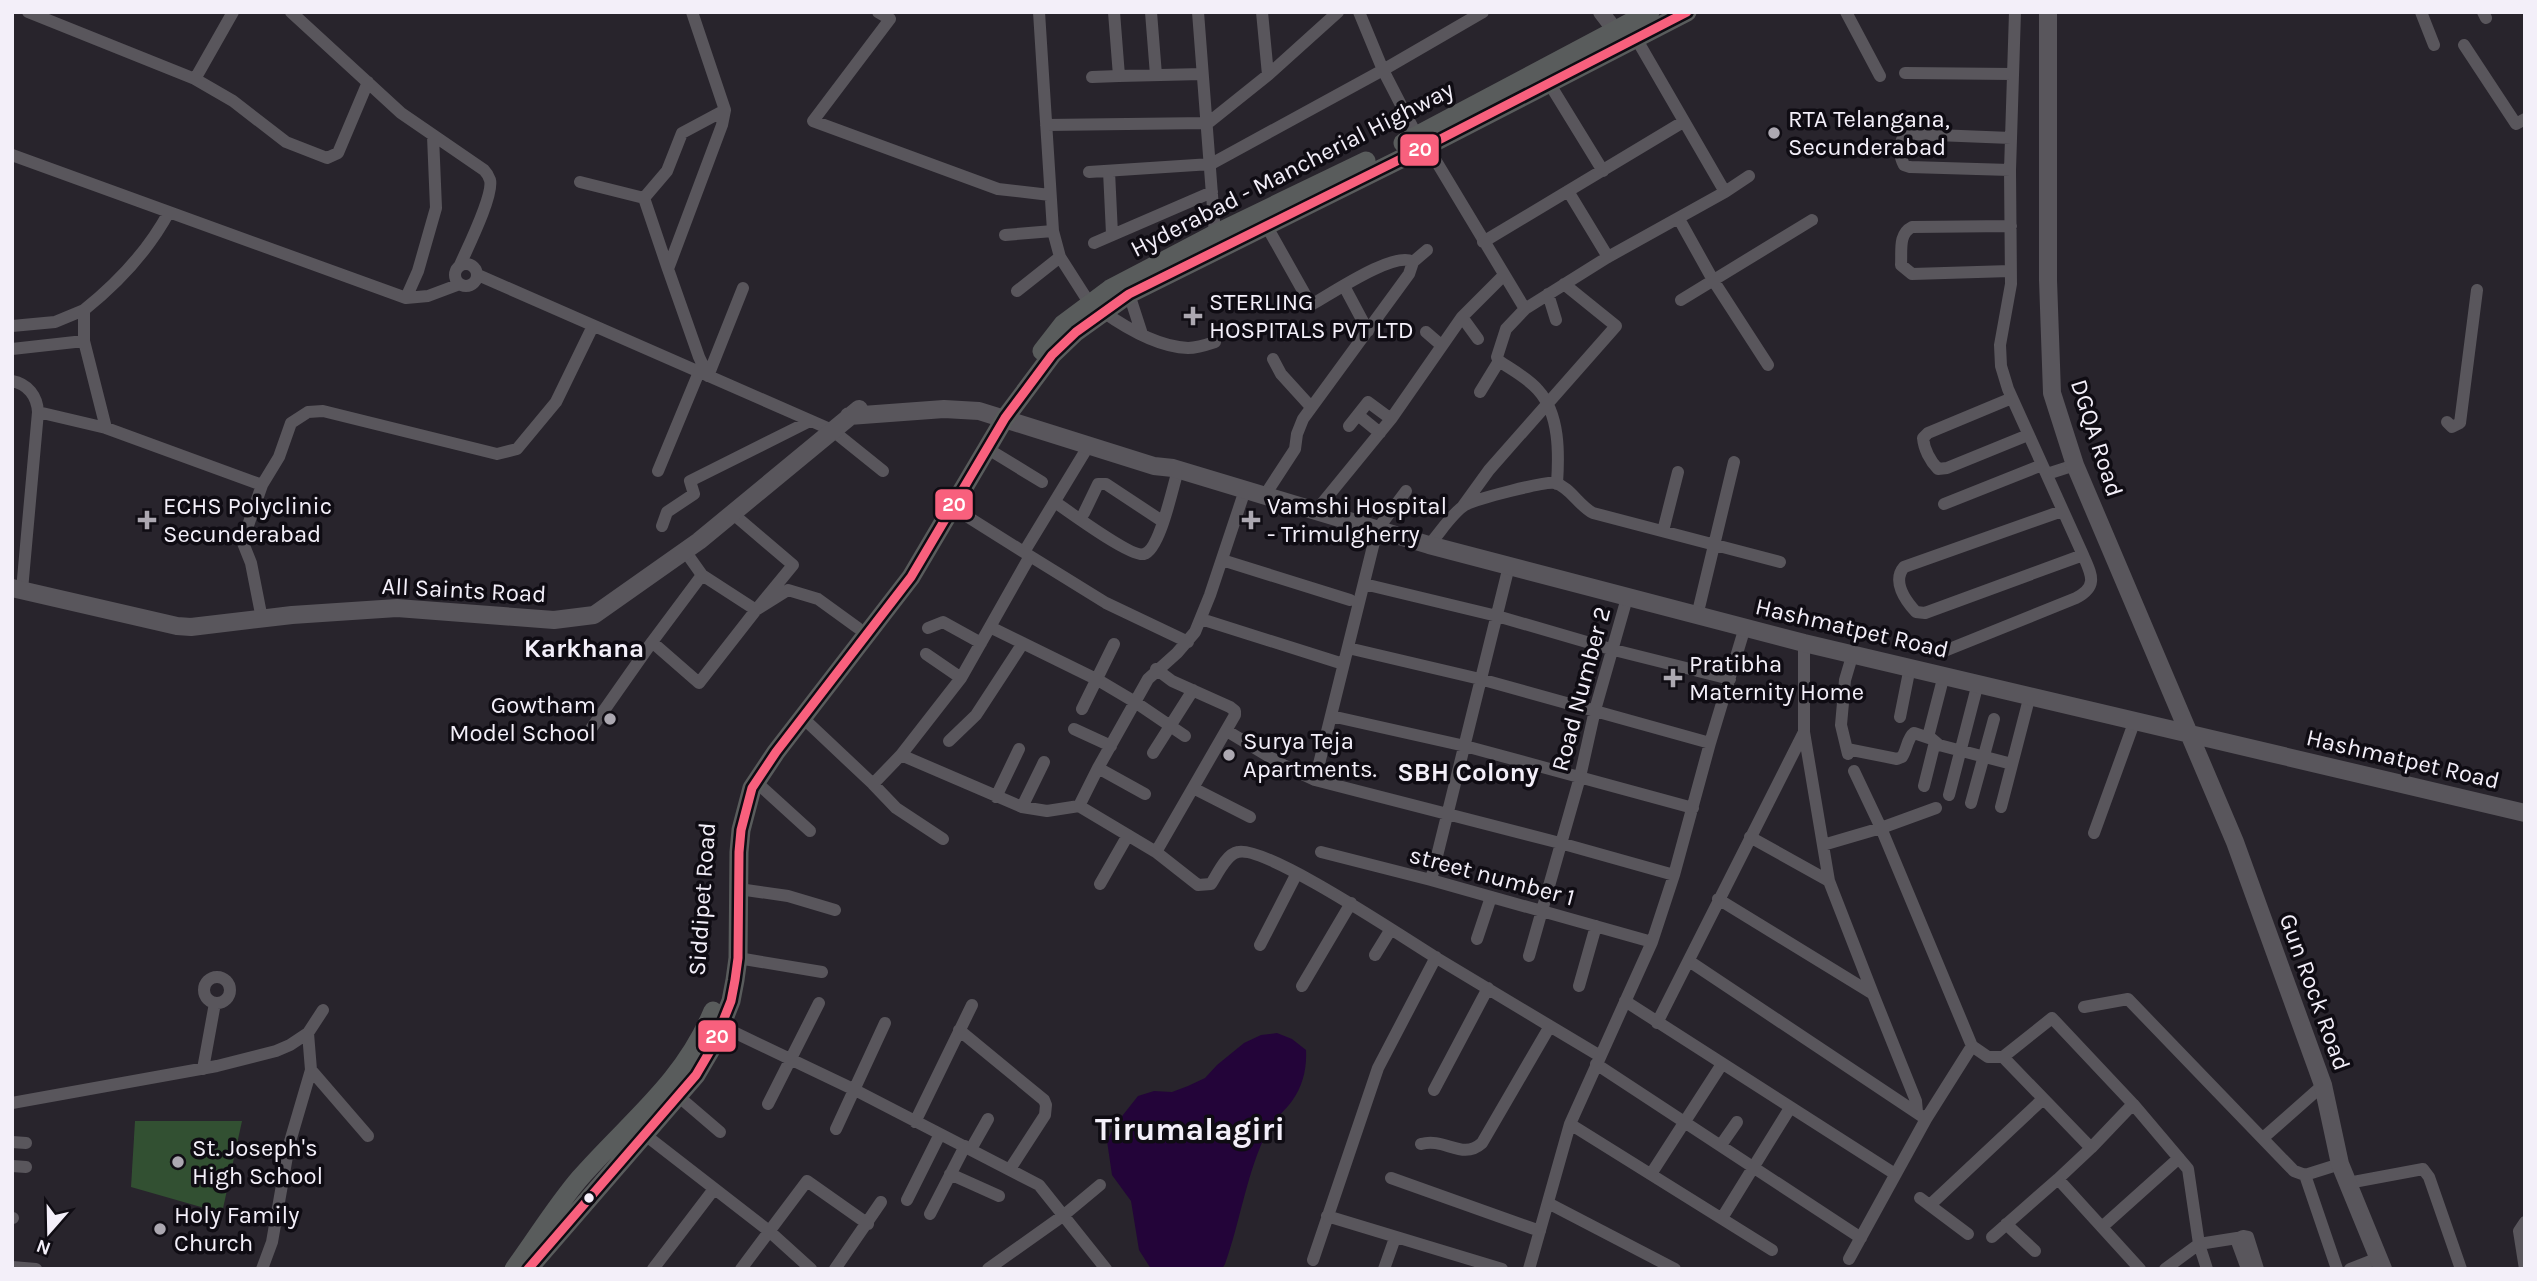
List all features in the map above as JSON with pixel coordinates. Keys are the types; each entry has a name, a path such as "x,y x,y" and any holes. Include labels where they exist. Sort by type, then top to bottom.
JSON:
{"main road":[{"name":"Hyderabad - Mancherial Highway","path":"1002,413 1052,355 1076,332 1110,289 1215,234 1549,83 1626,34 1650,12"},
{"name":"Hyderabad - Mancherial Highway","path":"1096,308 1266,225 1626,34 1687,12"},
{"name":"DGQA Road","path":"2048,12 2048,280 2052,393 2075,465 2191,734"},
{"name":"All Saints Road","path":"17,589 191,627 292,615 397,607 554,620 594,615 685,551 849,416 944,409 1002,413"},
{"name":"Hashmatpet Road","path":"1002,413 1154,466 1175,469 1429,545 1627,598 1804,643 2525,813"},
{"name":"Hashmatpet Road","path":"1002,413 1156,459 1175,469"},
{"name":"Siddipet Road","path":"528,1268 696,1075 713,1046 731,1000 738,958 741,830 755,781 911,577 988,449 1002,413"},
{"name":"Siddipet Road","path":"528,1268 579,1179 663,1091 686,1063 704,1033 723,981 728,839 737,796 751,769 902,568 1002,413"},
{"name":"Gun Rock Road","path":"2191,734 2235,842 2323,1085 2340,1164 2380,1263"}],"street":[{"path":"27,12 195,79 233,101 286,142 327,158 338,153 368,82"},
{"path":"195,79 233,12"},
{"path":"292,12 401,113 484,170 490,178 487,200 455,277 460,284"},
{"path":"668,269 722,125 725,110 692,12"},
{"path":"877,12 890,19 813,121 999,189 1050,195"},
{"path":"1040,12 1052,231 1060,257 1096,308 1142,334 1186,348 1215,342"},
{"path":"1114,12 1119,76"},
{"path":"1151,12 1156,75"},
{"path":"1198,12 1212,164 1215,234"},
{"path":"1262,12 1268,75"},
{"path":"1321,12 1322,26"},
{"path":"1046,125 1208,123 1268,75 1338,12"},
{"path":"1359,12 1383,70 1422,141 1525,309"},
{"path":"1089,173 1212,164 1483,12"},
{"path":"1601,12 1626,34 1725,192"},
{"path":"1846,12 1880,76"},
{"path":"1942,652 2084,594 2090,588 2092,580 2012,398 2000,359 2002,332 2010,294 2010,170 2015,12"},
{"path":"2421,12 2434,45"},
{"path":"2464,45 2516,124 2525,119"},
{"path":"1905,73 2012,74"},
{"path":"1092,77 1202,74"},
{"path":"1549,83 1603,171"},
{"path":"644,198 667,171 682,132 725,110"},
{"path":"1483,242 1683,122"},
{"path":"2010,170 1910,167 1904,165 1901,159 1901,143 1903,137 1910,134 2011,138"},
{"path":"406,298 422,260 436,208 433,136"},
{"path":"12,155 406,298 428,296 460,284 469,285 478,275"},
{"path":"1109,171 1112,234"},
{"path":"1557,484 1558,447 1548,405 1532,383 1497,357 1506,329 1525,309 1548,294 1749,176"},
{"path":"580,182 644,198"},
{"path":"1568,191 1608,257"},
{"path":"1094,243 1212,192"},
{"path":"644,198 704,374"},
{"path":"12,326 55,322 85,310 120,279 143,252 169,212"},
{"path":"1679,219 1713,280 1768,365"},
{"path":"1681,300 1812,220"},
{"path":"1266,225 1311,305 1377,267 1399,259 1407,258 1413,262"},
{"path":"2010,271 1912,274 1901,265 1902,236 1912,227 2011,226"},
{"path":"1004,235 1052,231"},
{"path":"1265,495 1295,449 1299,424 1409,274 1413,262 1427,250"},
{"path":"1017,291 1060,257"},
{"path":"460,265 472,265 478,275 832,430 883,471"},
{"path":"1315,512 1391,419 1462,317 1504,275"},
{"path":"1429,545 1464,506 1489,470 1616,326 1564,284"},
{"path":"1344,286 1368,331"},
{"path":"657,471 743,288"},
{"path":"2447,422 2452,427 2460,423 2477,290"},
{"path":"1129,294 1142,334"},
{"path":"1548,294 1556,320"},
{"path":"85,310 84,341 106,428"},
{"path":"1462,317 1478,339"},
{"path":"262,619 243,537 262,485 279,457 290,423 308,412 323,411 497,454 517,449 556,401 593,326"},
{"path":"1426,332 1441,345"},
{"path":"12,349 84,341"},
{"path":"1273,359 1282,374 1311,407"},
{"path":"1480,393 1499,361"},
{"path":"12,381 22,383 38,403 17,589"},
{"path":"2012,398 1928,433 1923,438 1923,444 1938,469 1947,468 2028,435"},
{"path":"1349,426 1368,402 1391,419"},
{"path":"38,412 106,428 262,485"},
{"path":"1358,415 1380,433"},
{"path":"662,526 667,512 694,494 690,481 810,421"},
{"path":"873,784 901,755 961,678 1055,502 1090,445"},
{"path":"988,449 1042,482"},
{"path":"1697,615 1734,462"},
{"path":"1944,505 2045,470 2075,465"},
{"path":"1055,502 1137,555 1143,555 1149,551 1160,533 1175,469"},
{"path":"1663,531 1678,472"},
{"path":"1084,513 1098,484 1101,483 1162,521"},
{"path":"1464,506 1492,496 1557,484 1571,494 1583,508 1593,513 1780,562"},
{"path":"1079,806 1135,702 1156,669 1188,642 1201,619 1245,490"},
{"path":"1315,780 1377,530 1406,491"},
{"path":"952,507 1106,603 1188,642"},
{"path":"2062,511 1903,566 1898,580 1916,612 1925,613 2083,555"},
{"path":"652,642 699,683 793,565 732,513"},
{"path":"685,551 702,575 756,610"},
{"path":"1222,560 1350,600"},
{"path":"1431,880 1509,566"},
{"path":"586,736 702,575"},
{"path":"1364,584 1497,616 1614,650 1730,679"},
{"path":"756,610 788,590 818,599 858,628"},
{"name":"Road Number 2","path":"1529,956 1627,598"},
{"path":"1201,619 1336,662"},
{"path":"928,628 943,622 981,643"},
{"path":"990,627 1098,680 1185,736"},
{"path":"1529,1269 1570,1124 1652,943 1745,627"},
{"path":"949,741 976,715 1023,643"},
{"path":"1804,643 1804,732 1829,881 1922,1115"},
{"path":"1082,709 1114,644"},
{"path":"1348,648 1480,679 1710,743"},
{"path":"1853,653 1842,703 1841,725 1848,752 1897,759 1905,753 1912,734 2012,764"},
{"path":"926,654 961,678"},
{"path":"1900,717 1910,667"},
{"path":"1156,669 1172,681 1235,711 1234,719 1156,852"},
{"path":"1924,786 1944,675"},
{"path":"1949,795 1978,683"},
{"path":"1153,753 1193,690"},
{"path":"2001,807 2030,695"},
{"path":"1331,716 1465,746 1692,808"},
{"path":"803,718 896,808 943,839"},
{"path":"1971,803 1994,719"},
{"path":"2094,833 2135,720"},
{"path":"1074,729 1111,746"},
{"path":"1227,731 1283,765 1315,780 1674,875"},
{"path":"1657,1023 1804,732"},
{"path":"996,797 1019,749"},
{"path":"901,755 1022,807 1047,810 1079,806 1156,852 1192,882 1205,886 1211,884 1230,857 1238,852 1246,851 1297,873 1550,1026 1686,1123 1861,1238"},
{"path":"1022,807 1044,762"},
{"path":"1098,768 1145,794"},
{"path":"1854,771 1881,828 1972,1046 1988,1057 2003,1057 2052,1018 2133,1104 2188,1169 2199,1244 2207,1269"},
{"path":"755,781 810,831"},
{"path":"1193,788 1250,817"},
{"path":"1823,845 1936,808"},
{"path":"1100,884 1128,835"},
{"path":"1750,836 1829,881"},
{"name":"street number 1","path":"1321,852 1431,880 1652,943"},
{"path":"1261,945 1297,873"},
{"path":"739,889 788,896 835,910"},
{"path":"1478,939 1492,897"},
{"path":"1718,899 1873,994"},
{"path":"1302,986 1350,903"},
{"path":"1578,986 1596,926"},
{"path":"1375,955 1391,929"},
{"path":"1313,1260 1378,1068 1436,957"},
{"path":"738,958 822,972"},
{"path":"1689,961 1922,1115"},
{"path":"1434,1090 1488,988"},
{"path":"2084,1007 2128,999 2294,1171 2305,1175 2340,1164"},
{"path":"1625,1001 1895,1174"},
{"path":"203,1069 215,1003"},
{"path":"768,1104 819,1003"},
{"path":"915,1122 972,1005"},
{"path":"12,1102 203,1069 276,1051 308,1033 323,1010"},
{"path":"836,1129 885,1023"},
{"path":"721,1026 855,1090 1040,1185 1104,1268"},
{"path":"1421,1144 1435,1142 1468,1152 1482,1143 1550,1026"},
{"path":"959,1030 1044,1100 1046,1105 1045,1115 1010,1170"},
{"path":"262,1269 272,1242 289,1144 311,1070 308,1033"},
{"path":"1849,1259 1895,1174 1922,1115 1972,1046"},
{"path":"2003,1057 2091,1148"},
{"path":"1651,1174 1723,1064"},
{"path":"311,1070 368,1136"},
{"path":"2263,1138 2323,1085"},
{"path":"678,1096 720,1132"},
{"path":"1968,1234 1925,1201 2043,1099"},
{"path":"1992,1237 2058,1180 2133,1104"},
{"path":"1722,1218 1790,1108"},
{"path":"930,1214 950,1174 988,1119"},
{"path":"1721,1145 1737,1122"},
{"path":"1570,1124 1772,1250"},
{"path":"644,1133 769,1231 811,1269"},
{"path":"907,1200 940,1134"},
{"path":"2102,1227 2179,1158"},
{"path":"2348,1183 2423,1169 2429,1177 2461,1269"},
{"path":"950,1174 999,1196"},
{"path":"2305,1175 2337,1269"},
{"path":"1391,1178 1540,1231"},
{"path":"2058,1180 2140,1269"},
{"path":"741,1269 807,1181 867,1224"},
{"path":"989,1269 1064,1215 1100,1185"},
{"path":"653,1269 714,1189"},
{"path":"835,1269 881,1202"},
{"path":"1548,1203 1675,1269"},
{"path":"1327,1216 1472,1264 1502,1269"},
{"path":"2525,1222 2519,1231 2525,1269"},
{"path":"2006,1224 2035,1251"},
{"path":"2165,1269 2199,1244 2243,1236 2248,1237 2258,1269"},
{"path":"1384,1269 1395,1238"},
{"path":"2237,1238 2246,1269"},
{"path":"2350,1269 2380,1263"},
{"path":"12,1267 36,1269"}],"green space":[{"path":"135,1121 242,1121 222,1213 131,1187"}],"shaded area":[{"path":"1277,1033 1292,1039 1306,1050 1304,1077 1296,1095 1270,1126 1260,1146 1225,1264 1222,1269 1151,1269 1139,1250 1131,1201 1112,1175 1107,1141 1115,1125 1138,1096 1154,1091 1172,1092 1188,1086 1205,1078 1244,1043 1261,1035"}],"transit line":[{"name":"20","path":"528,1269 696,1075 713,1046 731,1001 735,980 738,958 739,852 741,830 752,788 776,752 911,577 1005,418 1052,355 1076,332 1129,294 1427,146 1687,12"}],"place":[{"name":"RTA Telangana, Secunderabad","path":"1774,133"},
{"name":"STERLING HOSPITALS PVT LTD","path":"1193,316"},
{"name":"ECHS Polyclinic Secunderabad","path":"147,520"},
{"name":"Vamshi Hospital - Trimulgherry","path":"1251,520"},
{"name":"Pratibha Maternity Home","path":"1673,678"},
{"name":"Gowtham Model School","path":"610,719"},
{"name":"Surya Teja Apartments.","path":"1229,755"},
{"name":"St. Joseph's High School","path":"178,1162"},
{"name":"Holy Family Church","path":"160,1229"}],"district":[{"name":"Karkhana","path":"584,648"},
{"name":"SBH Colony","path":"1468,772"},
{"name":"Tirumalagiri","path":"1190,1129"}]}
